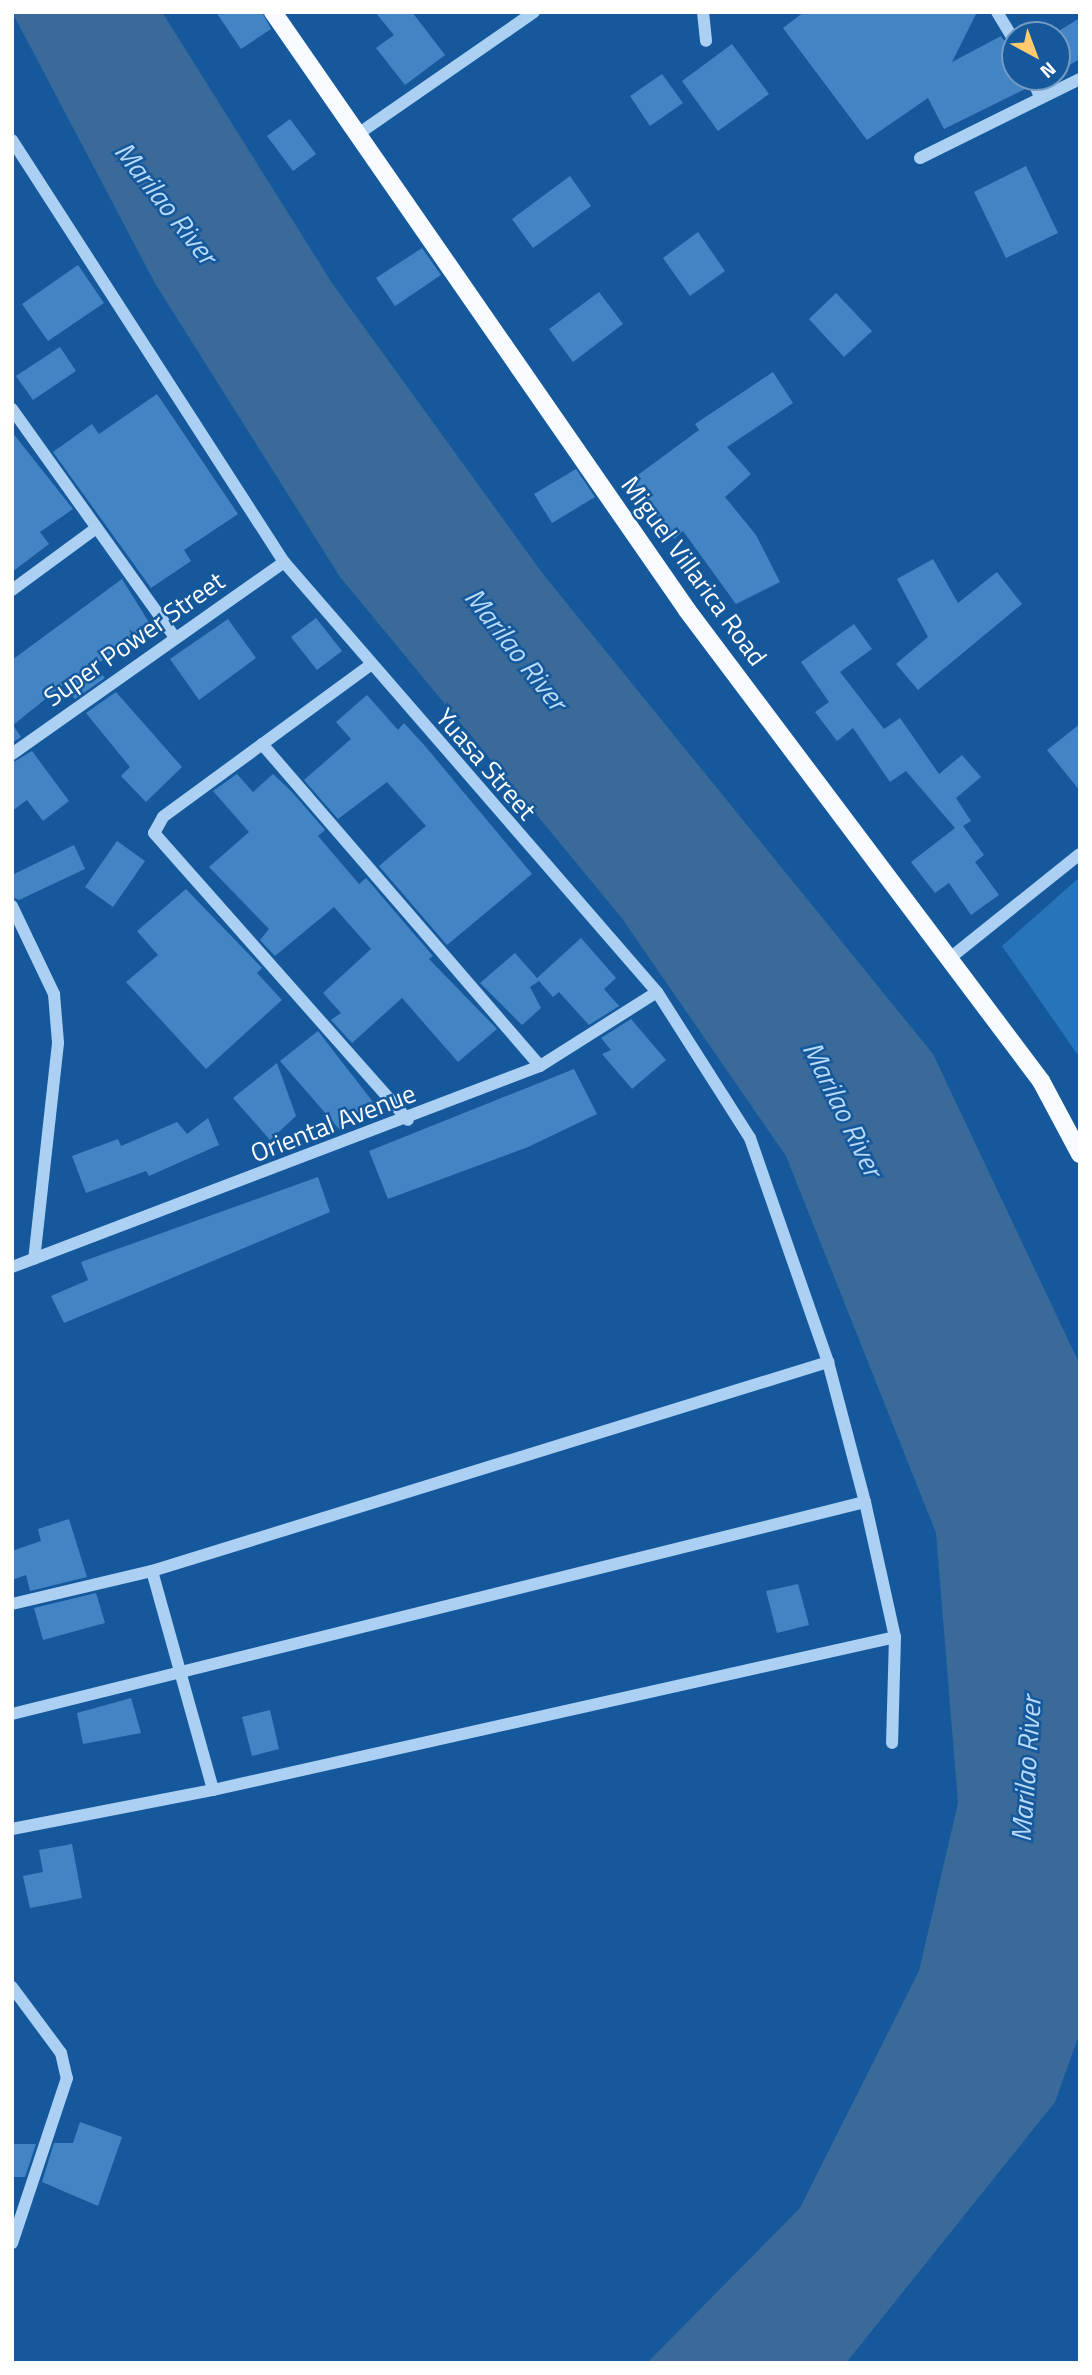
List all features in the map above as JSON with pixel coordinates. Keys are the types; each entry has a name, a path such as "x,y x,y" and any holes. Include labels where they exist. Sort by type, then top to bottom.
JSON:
{"main road":[{"name":"Miguel Villarica Road","path":"273,12 687,610 1041,1081 1080,1154"}],"street":[{"path":"358,134 534,12"},
{"path":"703,12 706,41"},
{"path":"920,158 1080,79"},
{"path":"1038,91 1041,98"},
{"name":"Yuasa Street","path":"12,140 284,562 369,666 657,992 750,1138 828,1362 865,1502 895,1637 892,1743"},
{"path":"14,416 174,636"},
{"path":"12,590 95,528"},
{"name":"Super Power Street","path":"12,754 174,636 284,562"},
{"path":"369,666 154,824 154,833 408,1119"},
{"path":"262,744 540,1066"},
{"path":"950,958 1080,855"},
{"path":"12,906 54,994 58,1043 34,1259"},
{"name":"Oriental Avenue","path":"12,1268 408,1119 540,1066 657,992"},
{"path":"12,1604 152,1571 828,1362"},
{"path":"12,1714 180,1676 865,1502"},
{"path":"152,1571 213,1790"},
{"path":"12,1829 213,1790 895,1637"},
{"path":"12,1987 61,2053 67,2078 12,2243"}],"shaded area":[{"path":"1080,877 1080,1058 1002,946"}],"water":[{"name":"Marilao River","path":"12,12 162,12 332,283 543,574 933,1054 1080,1365 1080,2032 1055,2102 846,2363 647,2363 800,2208 919,1971 958,1803 936,1533 786,1156 621,917 340,577 156,285"}],"building":[{"path":"216,12 262,12 271,29 241,49"},
{"path":"375,12 412,12 445,55 405,85 376,48 394,35"},
{"path":"804,12 977,12 952,62 1001,36 1001,91 1021,91 944,129 928,98 867,140 783,28"},
{"path":"1080,18 1080,59 1071,64 1071,23"},
{"path":"732,44 769,94 718,131 682,81"},
{"path":"662,74 683,103 650,126 630,96"},
{"path":"290,119 316,154 293,171 267,136"},
{"path":"1026,166 1058,233 1006,258 974,192"},
{"path":"570,176 591,206 533,248 512,219"},
{"path":"698,232 725,271 690,296 663,258"},
{"path":"422,248 441,275 395,306 376,278"},
{"path":"78,265 104,303 48,341 22,304"},
{"path":"599,292 623,324 573,362 549,329"},
{"path":"836,293 872,331 844,357 809,319"},
{"path":"60,347 76,371 33,400 16,376"},
{"path":"773,372 793,403 727,447 751,474 725,497 756,535 780,582 736,604 683,531 674,539 631,480 699,430 695,424"},
{"path":"157,394 238,514 184,550 191,561 151,588 53,452 92,424 99,434"},
{"path":"12,432 73,509 40,532 49,544 12,572"},
{"path":"576,469 595,497 552,523 534,494"},
{"path":"933,559 958,603 997,572 1022,604 918,690 896,664 928,637 897,579"},
{"path":"122,579 150,624 95,666 105,678 75,699 63,685 13,725 21,737 12,743 12,660"},
{"path":"316,618 342,651 317,670 291,637"},
{"path":"228,619 256,658 199,700 170,659"},
{"path":"854,624 872,649 840,672 884,729 900,718 939,774 962,755 981,777 956,798 971,821 963,826 984,855 975,862 999,895 971,915 949,883 935,893 911,862 955,828 906,771 890,782 853,728 837,741 815,712 829,702 801,662"},
{"path":"116,692 182,767 146,802 121,776 130,767 86,713"},
{"path":"367,695 398,730 404,723 532,874 447,945 379,866 426,826 387,782 338,819 304,780 351,739 336,722"},
{"path":"1080,724 1080,791 1047,750"},
{"path":"32,751 69,801 43,821 27,800 12,811 12,763"},
{"path":"237,774 253,792 273,774 291,791 325,830 318,836 359,884 366,878 433,956 429,959 497,1029 458,1062 402,998 352,1043 331,1020 341,1013 323,993 371,949 334,907 275,956 260,940 269,929 209,867 249,832 213,791"},
{"path":"117,841 145,861 113,907 85,887"},
{"path":"74,845 85,869 19,900 12,897 12,875"},
{"path":"186,889 262,968 257,973 282,1000 206,1069 126,982 158,955 137,931"},
{"path":"581,938 616,978 604,989 619,1006 589,1025 559,992 553,997 539,981 530,987 541,1008 522,1025 480,983 515,953 537,978"},
{"path":"631,1019 666,1060 632,1089 602,1054 611,1050 601,1038"},
{"path":"318,1031 373,1102 340,1130 280,1061"},
{"path":"277,1063 296,1116 270,1140 233,1098"},
{"path":"574,1069 597,1114 528,1147 388,1199 369,1151"},
{"path":"208,1118 219,1145 149,1176 146,1171 86,1193 72,1156 118,1139 121,1146 177,1122 187,1134"},
{"path":"318,1177 330,1212 64,1323 51,1296 88,1280 81,1262"},
{"path":"69,1519 87,1577 30,1591 26,1575 12,1580 12,1551 41,1541 38,1529"},
{"path":"798,1584 809,1625 777,1633 766,1591"},
{"path":"96,1593 105,1623 43,1640 34,1608"},
{"path":"131,1698 141,1733 83,1744 77,1713"},
{"path":"270,1710 279,1749 252,1756 242,1717"},
{"path":"72,1844 82,1898 30,1908 23,1876 43,1872 39,1850"},
{"path":"80,2122 122,2137 98,2206 42,2182 54,2143 73,2143"},
{"path":"12,2144 36,2144 25,2177 12,2177"}]}
